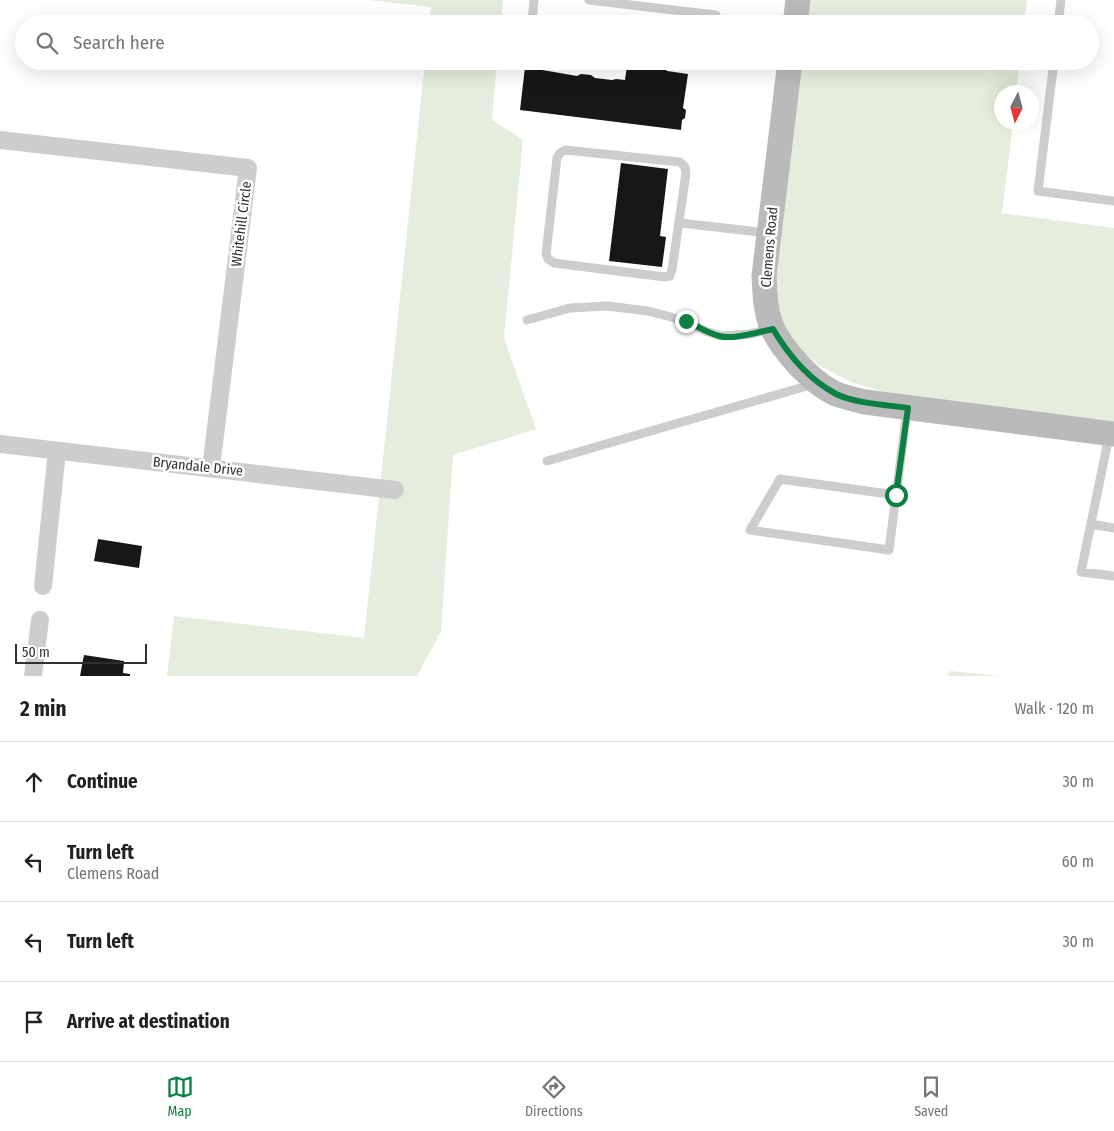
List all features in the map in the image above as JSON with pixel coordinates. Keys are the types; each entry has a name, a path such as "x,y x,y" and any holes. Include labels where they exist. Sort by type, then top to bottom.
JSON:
{"street":[{"path":"796,15 798,0"},
{"name":"Clemens Road","path":"789,70 764,276 766,303 773,329 785,348 806,374 837,395 865,402 1112,433"},
{"name":"Whitehill Circle","path":"0,140 248,168 211,468"},
{"name":"Bryandale Drive","path":"0,444 395,490"},
{"path":"43,586 57,452"},
{"path":"33,676 40,620"}],"lane":[{"path":"533,15 534,0"},
{"path":"589,0 716,15"},
{"path":"1059,15 1061,0"},
{"path":"1053,70 1038,191 1114,200"},
{"path":"566,150 680,162 686,173 680,223 670,276 665,277 554,263 548,259 546,254 557,158 560,153 566,150"},
{"path":"680,223 769,233"},
{"path":"528,320 570,308 607,306 648,311 686,321 705,331 721,336 749,334 773,329"},
{"path":"547,461 819,382"},
{"path":"896,495 780,479 750,530 889,550 908,408"},
{"path":"1112,433 1081,572 1114,576"},
{"path":"1091,524 1114,528"}],"green space":[{"path":"368,0 503,0 502,15 430,15 431,7"},
{"path":"807,0 1027,0 1025,15 805,15"},
{"path":"424,70 496,70 492,120 523,140 504,338 536,429 453,455 441,632 417,676 167,676 174,616 364,638"},
{"path":"799,70 1019,70 1017,85 994,85 994,130 1012,130 1002,213 1114,228 1114,422 901,397 853,383 820,366 795,346 779,313 774,273"},
{"path":"950,671 999,676 947,676"}],"building":[{"path":"525,70 542,70 577,76 581,74 591,75 595,78 625,80 626,70 666,70 688,74 683,108 686,110 685,118 682,120 681,130 520,110"},
{"path":"621,163 668,169 660,236 666,237 662,267 609,261"},
{"path":"98,539 142,546 139,568 94,561"},
{"path":"84,655 124,661 123,673 130,674 130,676 80,676"}],"route":[{"path":"686,321 705,331 721,336 749,334 773,329 785,348 806,374 837,395 865,402 908,408 896,495"}]}
